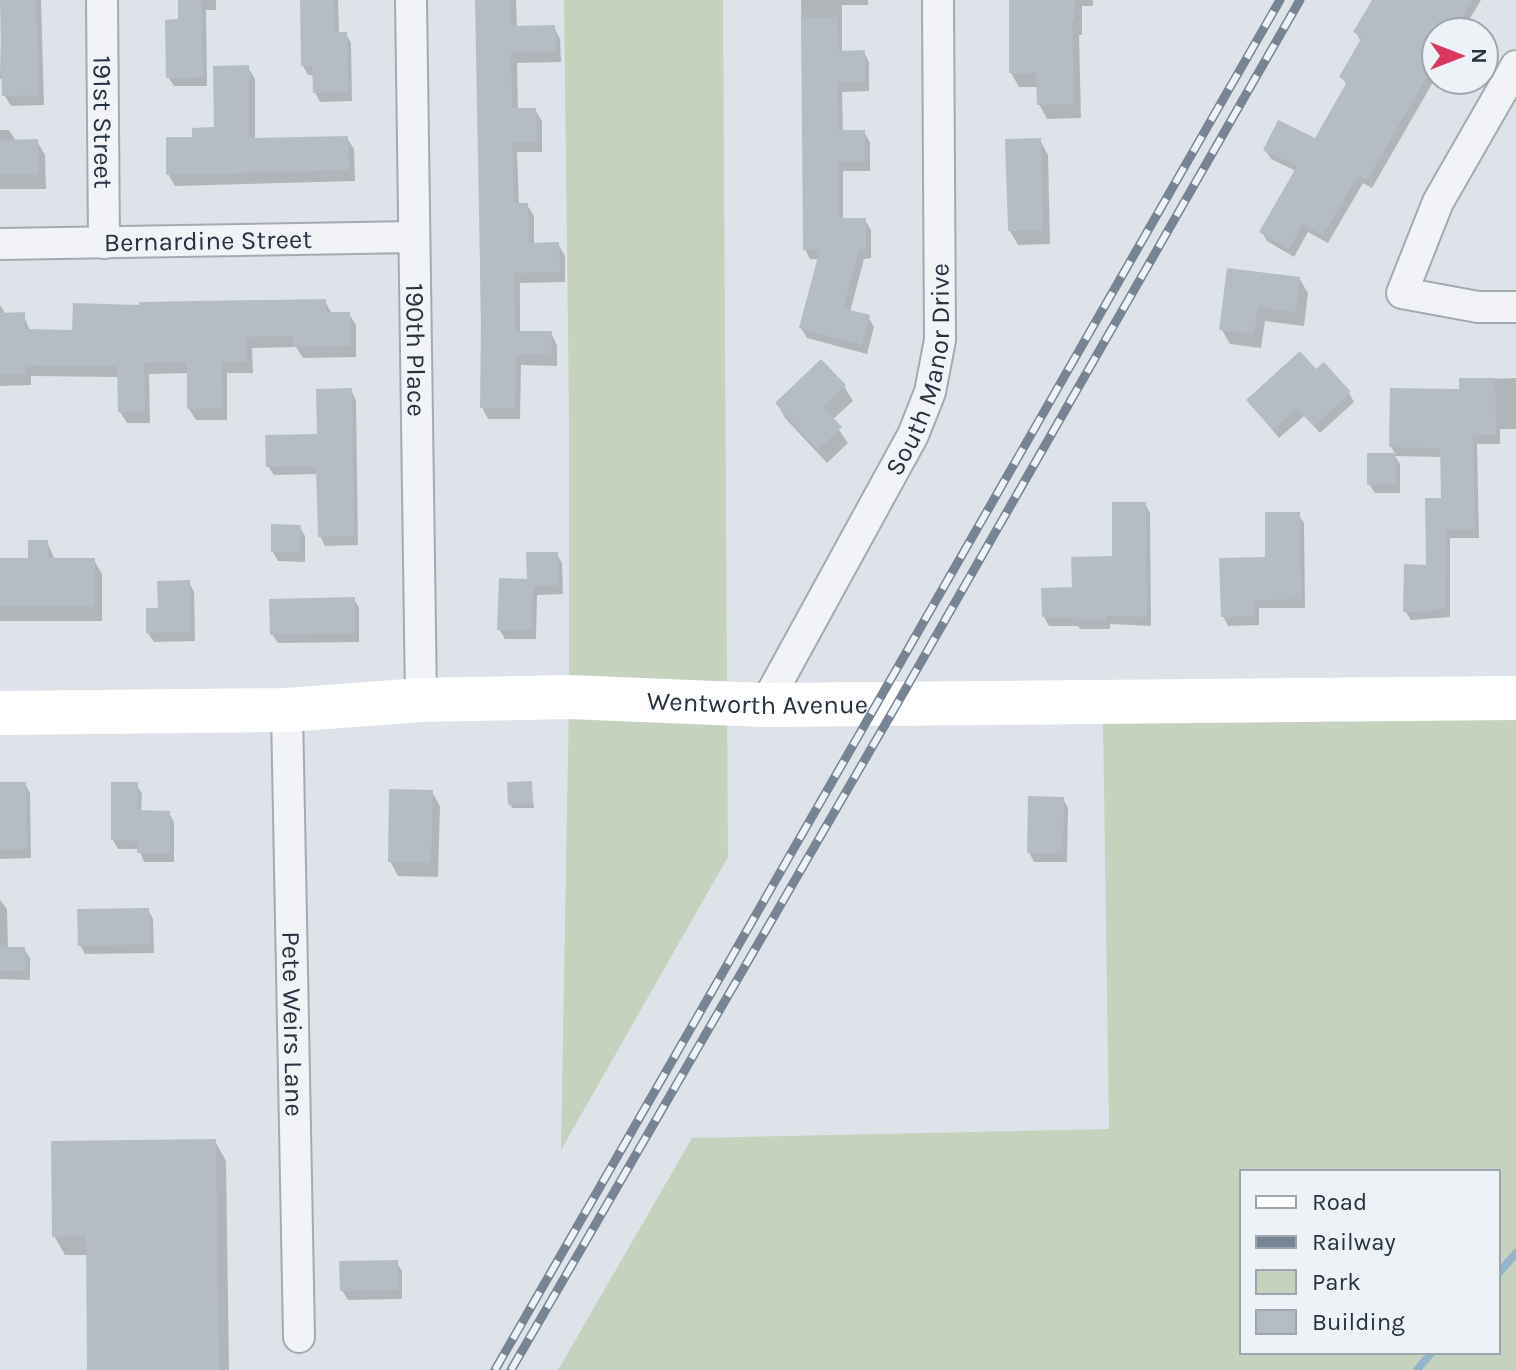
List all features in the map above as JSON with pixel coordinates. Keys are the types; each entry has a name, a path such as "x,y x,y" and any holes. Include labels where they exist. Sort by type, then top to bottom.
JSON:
{"street":[{"name":"191st Street","path":"102,0 104,243"},
{"name":"190th Place","path":"411,0 421,700"},
{"name":"South Manor Drive","path":"765,705 913,435 930,392 940,340 938,0"},
{"path":"1516,66 1438,202 1402,293 1478,307 1516,307"},
{"name":"Bernardine Street","path":"0,244 414,237"},
{"name":"Wentworth Avenue","path":"0,713 287,710 421,700 569,697 765,705 1516,698"},
{"name":"Pete Weirs Lane","path":"287,710 299,1337"}],"green space":[{"path":"564,0 723,0 728,857 561,1150 569,697"},
{"path":"1516,718 1516,1370 558,1370 692,1138 1109,1129 1103,721"}],"building":[{"path":"0,0 36,0 39,95 2,96"},
{"path":"178,0 201,0 203,77 166,78 165,20 178,19"},
{"path":"300,0 333,0 335,32 347,32 348,92 313,93 312,66 301,66"},
{"path":"475,0 511,0 511,26 555,25 556,51 511,52 512,108 536,108 537,141 512,142 514,203 528,203 529,243 559,242 560,272 514,273 515,331 552,331 551,355 516,354 515,408 480,408"},
{"path":"1009,0 1075,0 1072,21 1074,104 1037,105 1036,73 1009,73"},
{"path":"1372,0 1472,0 1462,16 1420,16 1420,89 1367,180 1358,175 1323,235 1303,224 1289,249 1259,232 1297,166 1263,150 1278,120 1315,138 1347,82 1339,77 1362,37 1353,32"},
{"path":"837,17 838,51 865,50 865,82 837,82 838,130 865,130 865,161 838,162 839,218 866,218 866,249 859,249 843,308 870,315 862,345 799,328 820,249 803,250 801,18"},
{"path":"249,65 249,138 348,136 349,170 166,175 166,137 192,137 192,128 214,127 213,66"},
{"path":"1041,138 1043,231 1008,231 1005,139"},
{"path":"38,139 39,175 0,175 0,140"},
{"path":"1227,268 1300,277 1296,312 1258,307 1254,334 1219,330"},
{"path":"326,299 326,312 350,312 351,346 294,347 293,336 247,337 247,362 221,362 222,408 187,409 187,362 144,363 145,412 118,412 117,366 25,365 25,374 0,374 0,313 25,312 25,329 72,330 73,303 139,305 139,302"},
{"path":"1300,351 1316,369 1324,362 1351,392 1314,426 1297,408 1273,430 1246,400"},
{"path":"821,359 846,385 823,407 842,427 818,450 775,403"},
{"path":"1459,378 1495,378 1496,435 1473,435 1475,529 1446,529 1445,609 1403,612 1404,564 1426,565 1425,498 1441,498 1440,448 1389,447 1390,388 1459,389"},
{"path":"352,388 354,536 318,537 316,466 266,467 265,435 317,434 316,389"},
{"path":"1367,453 1395,453 1396,484 1367,485"},
{"path":"1112,502 1146,502 1147,617 1106,616 1106,620 1073,621 1073,617 1042,617 1041,588 1072,587 1071,557 1112,556"},
{"path":"1265,512 1300,512 1301,599 1255,600 1255,616 1221,617 1219,558 1265,557"},
{"path":"271,524 301,525 300,553 271,552"},
{"path":"28,540 48,540 48,558 95,558 95,607 0,607 0,558 28,558"},
{"path":"526,552 558,552 559,585 533,586 532,630 497,630 499,578 527,579"},
{"path":"190,580 191,632 146,633 146,608 158,608 157,581"},
{"path":"355,597 355,633 270,635 269,599"},
{"path":"532,781 533,804 508,805 507,782"},
{"path":"0,782 26,782 27,849 0,850"},
{"path":"111,782 138,782 137,810 170,811 170,853 137,853 138,841 111,840"},
{"path":"389,789 433,790 431,863 388,862"},
{"path":"1028,796 1064,797 1063,853 1027,853"},
{"path":"149,908 150,944 78,946 77,909"},
{"path":"0,947 25,947 26,971 0,971"},
{"path":"216,1139 219,1370 87,1370 86,1236 52,1237 51,1141"},
{"path":"398,1260 398,1290 340,1291 339,1261"}],"waterway":[{"path":"1500,1272 1516,1253"},
{"path":"1417,1370 1430,1354"}],"railway":[{"path":"495,1370 1280,0"},
{"path":"511,1370 1300,0"}]}
